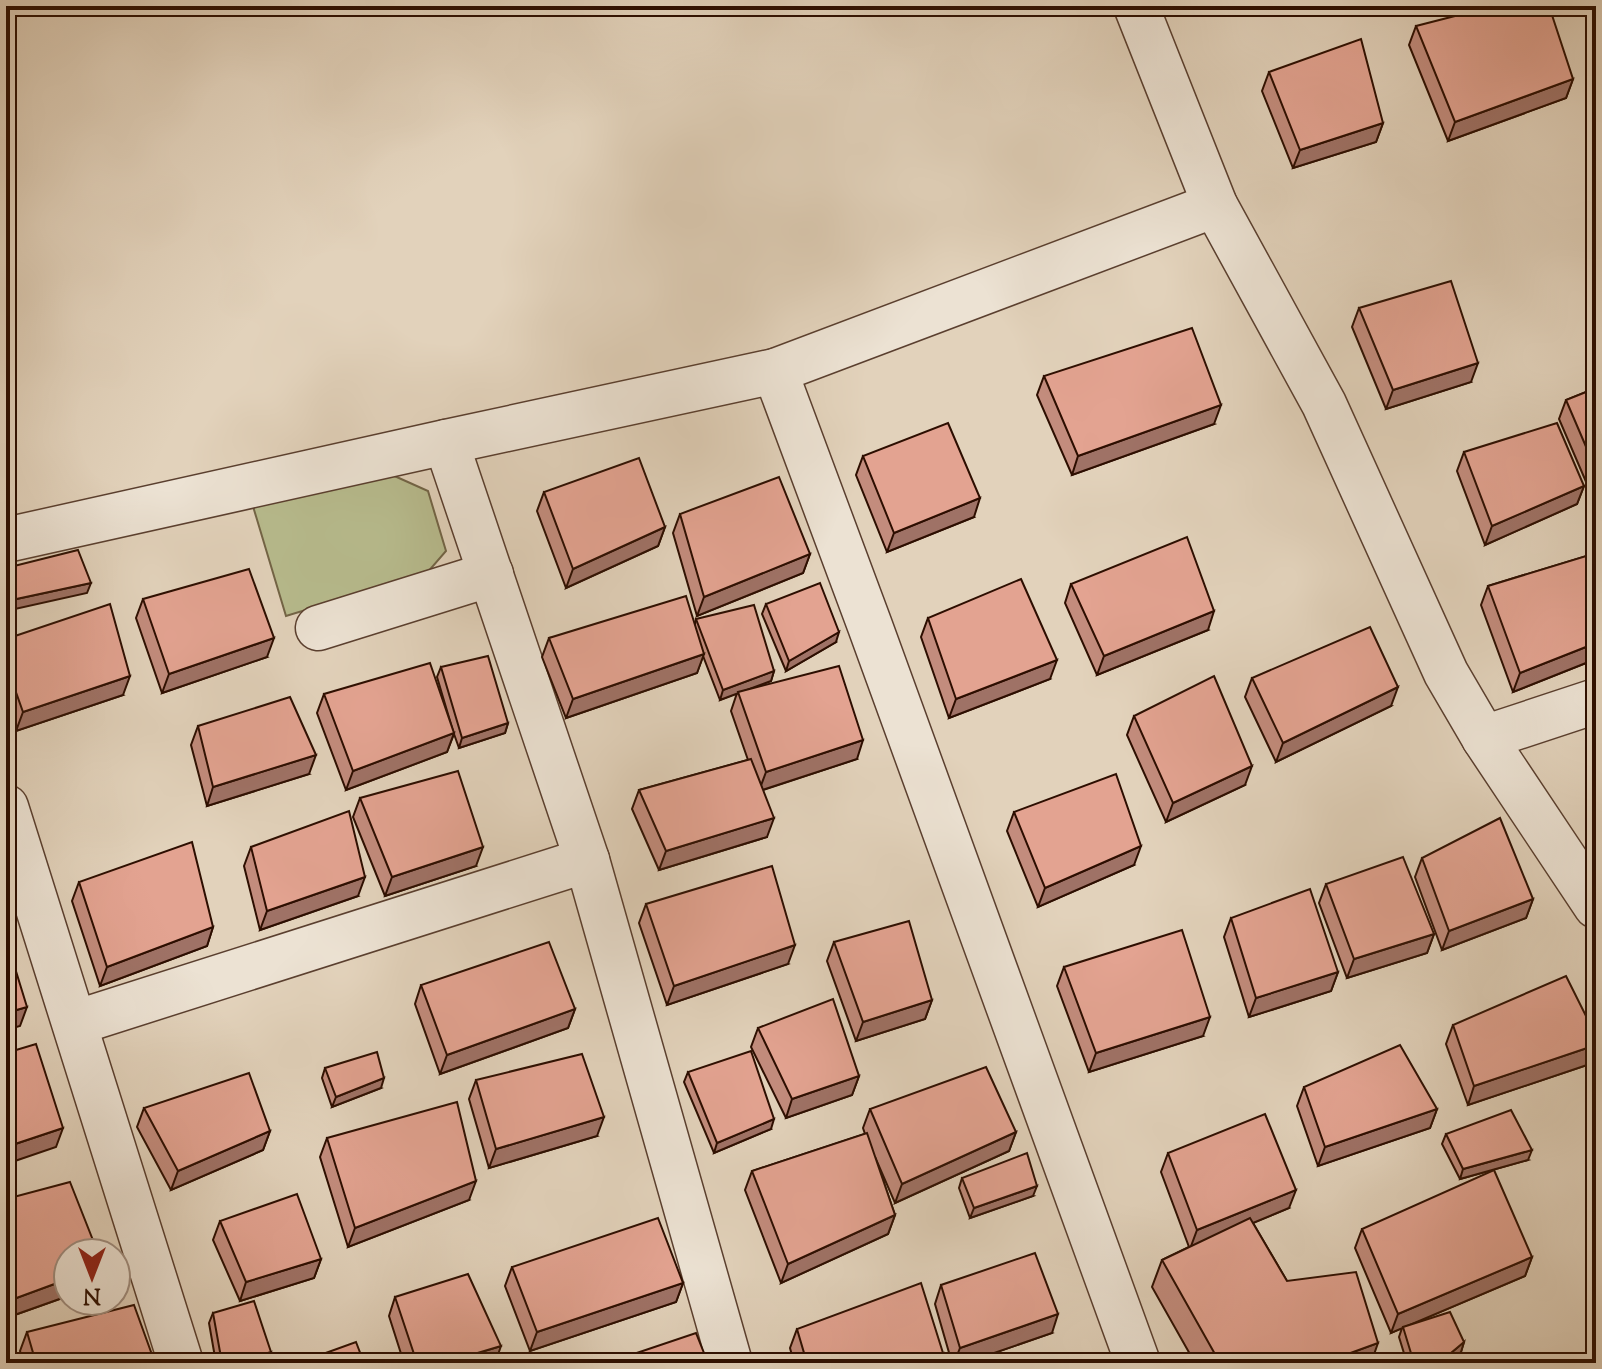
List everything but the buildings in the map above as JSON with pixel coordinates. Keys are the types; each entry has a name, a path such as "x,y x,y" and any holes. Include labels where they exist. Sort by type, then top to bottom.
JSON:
{"street":[{"path":"1136,6 1215,205 1324,404 1446,673 1484,738 1596,906"},
{"path":"6,540 775,371 1215,205"},
{"path":"775,371 1138,1363"},
{"path":"446,442 587,860 730,1363"},
{"path":"318,628 491,574"},
{"path":"1484,738 1596,701"},
{"path":"6,807 181,1363"},
{"path":"75,1023 587,860"}],"green space":[{"path":"390,474 428,491 446,551 427,573 286,616 252,503"}]}
